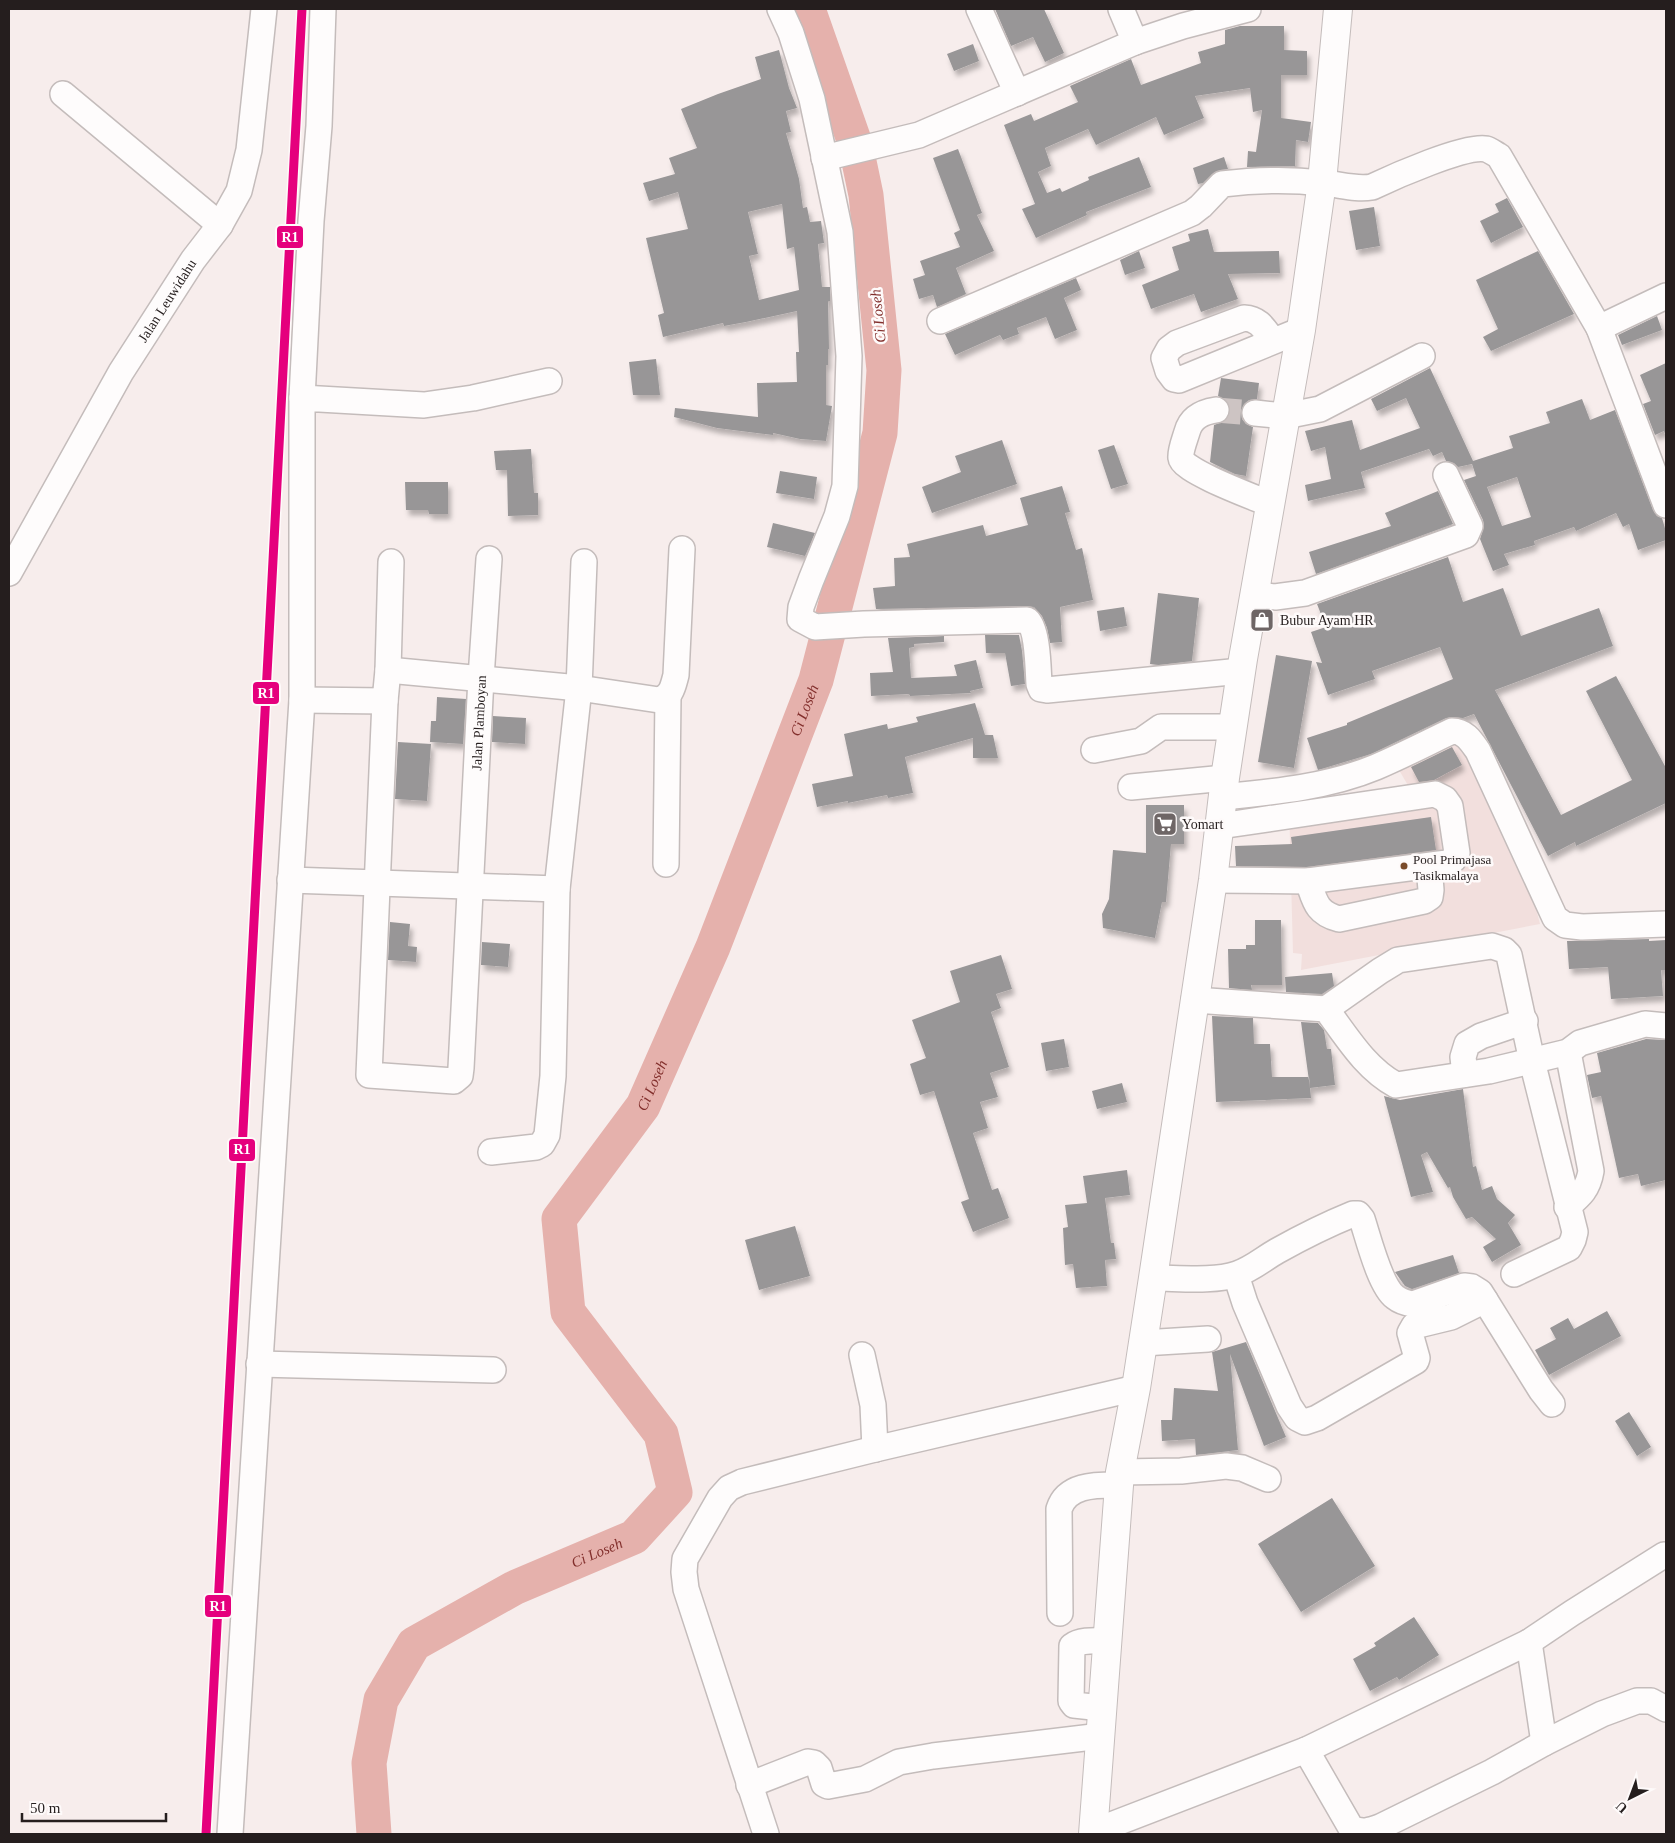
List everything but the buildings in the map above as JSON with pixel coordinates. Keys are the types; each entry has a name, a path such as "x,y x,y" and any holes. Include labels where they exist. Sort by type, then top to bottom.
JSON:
{"highway":[{"path":"1093,1833 1119,1478 1136,1388 1213,880 1232,727 1301,330 1322,182 1338,9"}],"street":[{"name":"Jalan Leuwidahu","path":"9,573 121,372 193,260 220,225 239,191 249,150 264,9"},
{"path":"230,1834 302,700 302,398 311,220 319,126 323,9"},
{"path":"780,9 791,34 812,99 840,232 849,356 845,486 842,502 814,568 800,619 814,627 1027,620 1031,624 1034,633 1039,684 1041,689 1047,690 1241,671"},
{"path":"979,9 1017,93"},
{"path":"1121,9 1135,42"},
{"path":"824,158 919,135 1135,42 1217,16 1248,9"},
{"path":"63,94 220,225"},
{"path":"940,321 1192,213 1222,184 1248,181 1322,182 1357,188 1372,187 1454,153 1469,149 1487,149 1499,156 1599,328 1666,505"},
{"path":"1599,328 1666,296"},
{"path":"1273,341 1301,330"},
{"path":"1255,413 1285,416 1326,406 1422,356"},
{"path":"302,398 424,405 472,398 549,381"},
{"path":"1216,410 1203,412 1188,427 1181,458 1183,464 1202,475 1270,504"},
{"path":"1254,594 1275,597 1305,593 1466,535 1470,526 1446,475"},
{"path":"388,670 579,688 659,700 668,696 671,692 676,675 682,549"},
{"name":"Jalan Plamboyan","path":"377,881 369,1076 454,1082 460,1076 462,1068 481,678 489,559"},
{"path":"377,881 388,670 391,562"},
{"path":"491,1152 536,1147 542,1144 547,1135 553,1076 558,889 579,688 584,562"},
{"path":"666,864 668,696"},
{"path":"302,700 385,701"},
{"path":"1094,750 1140,741 1161,727 1232,727"},
{"path":"1131,788 1224,788 1285,791 1351,776 1376,767 1452,731 1459,731 1468,738 1478,751 1555,918 1565,925 1582,927 1666,924"},
{"path":"1213,880 1308,881 1447,863 1454,859 1457,853 1450,806 1445,799 1435,794 1220,826"},
{"path":"1308,881 1320,911 1330,917 1339,919 1424,901 1430,897 1431,890 1429,866"},
{"path":"290,880 377,881 558,889"},
{"path":"1194,1000 1326,1009 1398,960 1492,946 1504,950 1509,955 1525,1021 1532,1061 1575,1232 1569,1248 1514,1274"},
{"path":"1326,1009 1365,1061 1382,1077 1396,1085 1489,1071 1532,1061 1568,1052 1580,1043 1645,1024 1666,1026"},
{"path":"1466,1074 1463,1057 1467,1044 1481,1036 1525,1021"},
{"path":"1567,1206 1583,1194 1592,1171 1568,1052"},
{"path":"1153,1278 1202,1279 1236,1274 1258,1264 1271,1254 1319,1228 1353,1214 1358,1214 1362,1219 1384,1282 1395,1297 1406,1303 1413,1304 1464,1286 1472,1287 1480,1292 1541,1390 1552,1404"},
{"path":"1236,1274 1245,1303 1289,1406 1297,1418 1305,1422 1317,1418 1416,1361 1417,1358 1410,1333 1414,1326 1451,1317 1486,1300"},
{"path":"1143,1343 1208,1339"},
{"path":"862,1355 873,1405 875,1448"},
{"path":"259,1364 493,1370"},
{"path":"766,1834 686,1589 685,1559 720,1498 729,1488 742,1482 875,1448 1136,1388"},
{"path":"1060,1613 1059,1509 1062,1501 1070,1492 1100,1485 1119,1478 1234,1466 1268,1479"},
{"path":"1093,1833 1306,1750 1529,1642 1664,1556"},
{"path":"1529,1642 1544,1743"},
{"path":"1306,1750 1351,1828 1359,1832 1380,1827 1492,1772 1602,1714 1637,1701 1651,1702 1666,1709"},
{"path":"749,1784 808,1762 814,1763 819,1768 822,1780 828,1786 866,1779 899,1762 933,1756 1101,1736"}],"shaded area":[{"name":"Pool Primajasa Tasikmalaya","path":"1460,741 1531,889 1540,924 1301,970 1302,954 1293,953 1289,805 1409,787 1396,765"}],"waterway":[{"name":"Ci Loseh","path":"808,9 856,146"},
{"name":"Ci Loseh","path":"374,1834 369,1763 381,1700 414,1644 514,1588 634,1537 675,1492 661,1434 568,1312 559,1219 643,1106 713,947 816,680 880,433 884,370 866,195 857,152"}],"tunnel":[{"path":"1216,410 1255,413"}],"transit line":[{"name":"R1","path":"206,1834 302,9"}],"place":[{"name":"Bubur Ayam HR","path":"1262,620"},
{"name":"Yomart","path":"1165,824"},
{"name":"Pool Primajasa Tasikmalaya","path":"1404,866"}]}
